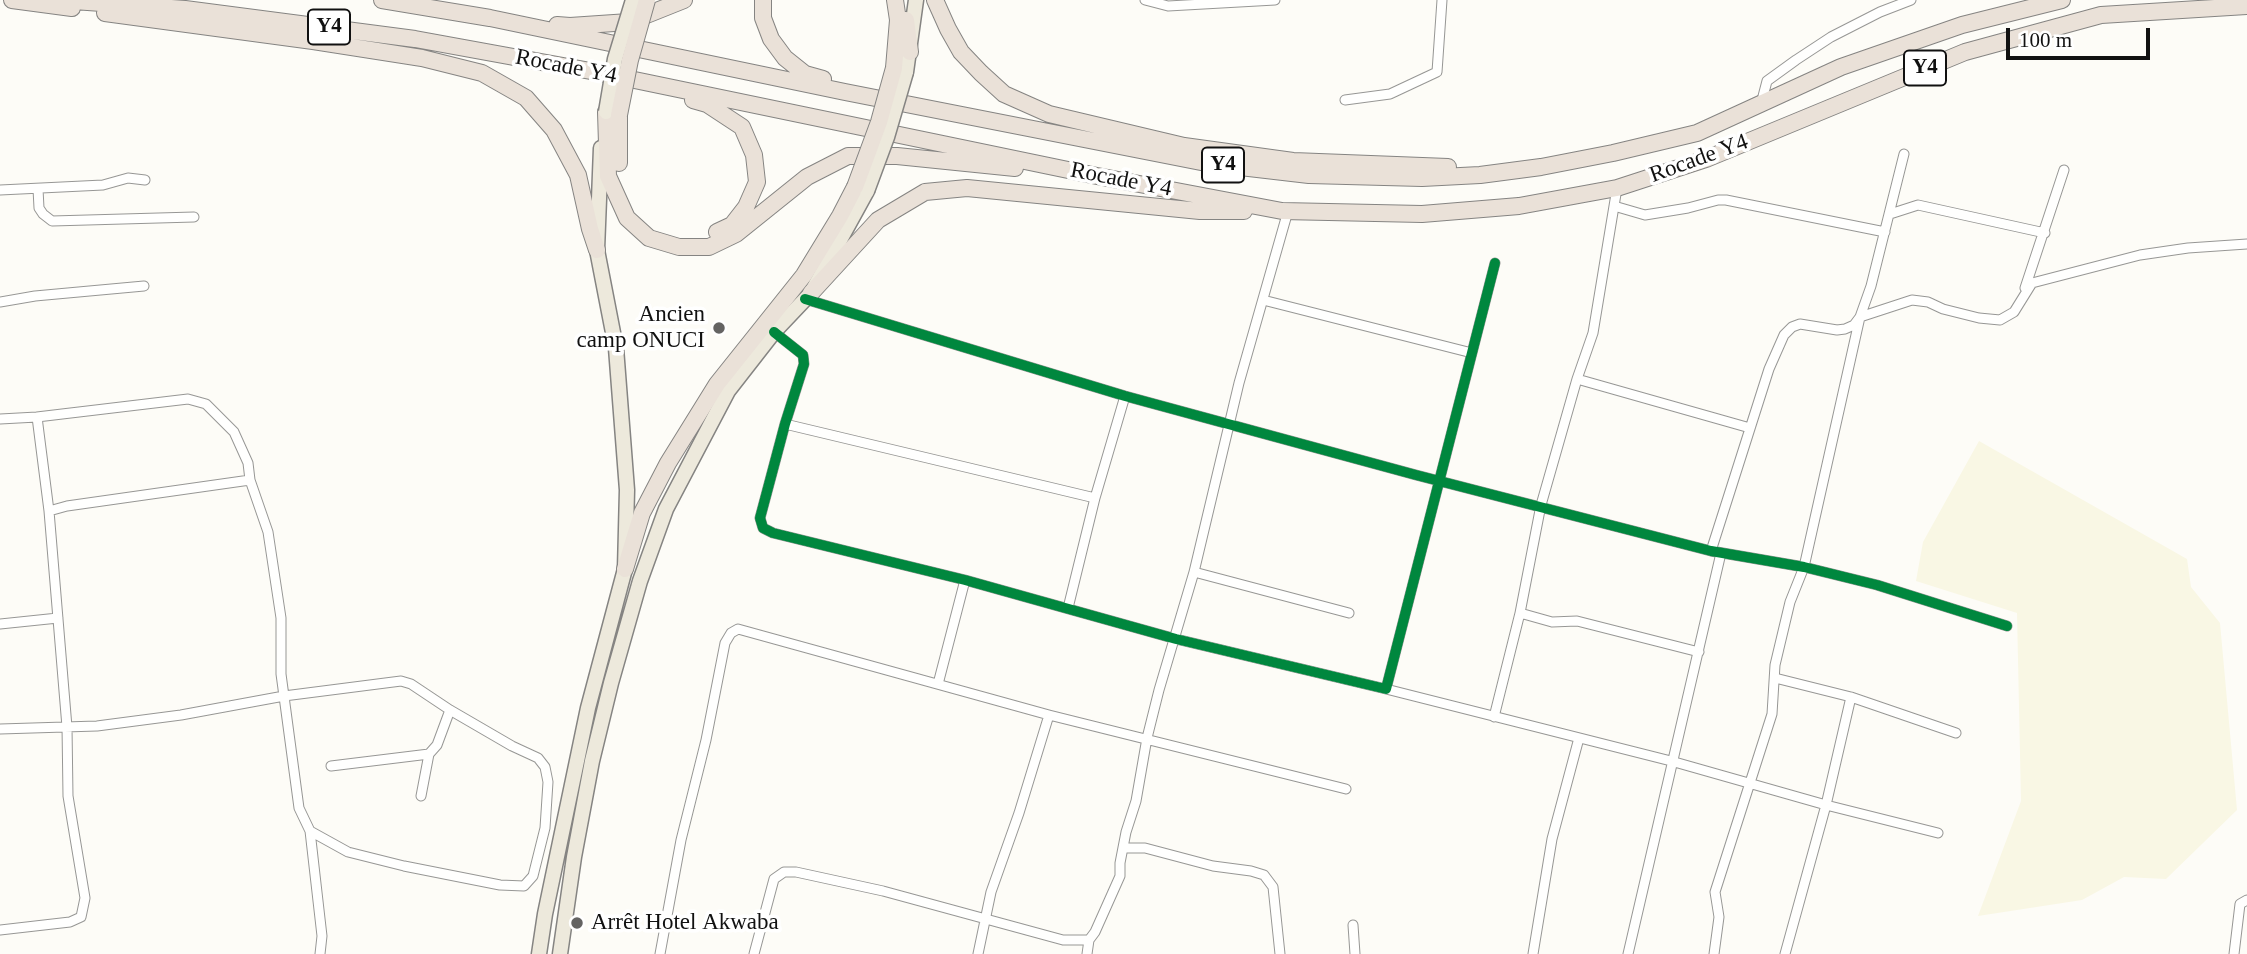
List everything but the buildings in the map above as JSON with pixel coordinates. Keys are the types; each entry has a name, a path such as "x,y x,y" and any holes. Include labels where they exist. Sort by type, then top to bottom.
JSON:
{"highway":[{"path":"12,0 327,43 422,58 482,73 526,98 554,130 578,175 597,250"},
{"name":"Rocade Y4","path":"60,0 185,9 401,37 596,72 1097,176 1285,211 1422,214 1519,206 1617,188 1706,159 1965,52 2101,15 2247,6"},
{"name":"Rocade Y4","path":"382,0 490,18 1206,163 1309,175 1422,178 1480,175 1541,167 1697,133 1841,67 1962,25 2063,0"},
{"path":"647,0 612,113 608,176 627,218 649,238 679,247 709,247 736,234 807,177 848,156 897,156 1097,176"},
{"path":"490,18 570,26 629,22 684,0"},
{"path":"763,0 763,18 771,39 785,58 805,74 909,104"},
{"path":"625,569 642,513 668,463 717,384 804,275 840,216 861,189 879,122 900,70 895,0"},
{"path":"903,0 910,52"},
{"path":"935,0 961,52 981,74 1004,94 1049,114 1184,146 1293,160 1405,167 1541,167"},
{"path":"596,72 707,104 742,127 754,155 757,182 746,207 732,225 706,237 680,239 654,230 634,211 619,174 612,113"},
{"path":"808,296 878,220 925,192 967,188 1200,212 1285,211"}],"main road":[{"path":"539,954 588,708 625,569 626,490 616,348 597,250 600,158 612,113 615,59 633,0"},
{"path":"900,70 910,52 916,0"},
{"path":"560,954 592,761 640,581 666,509 728,391 774,332 808,296 861,189"}],"street":[{"path":"1145,0 1168,6 1275,0"},
{"path":"1345,100 1390,94 1437,72 1444,0"},
{"path":"1761,104 1768,81 1783,69 1830,37 1911,0"},
{"path":"1714,954 1719,917 1715,892 1773,714 1774,665 1790,602 1804,567 1860,317 1871,286 1904,154"},
{"path":"2021,299 2064,170"},
{"path":"0,190 103,185 128,178 145,180"},
{"path":"1494,717 1520,612 1541,505 1593,332 1617,188"},
{"path":"38,190 39,208 52,220 194,217"},
{"path":"1614,206 1645,215 1726,200 1885,232"},
{"path":"1890,214 1918,205 2045,233"},
{"path":"1087,954 1089,940 1120,876 1120,863 1136,801 1147,738 1194,572 1229,424 1285,211"},
{"path":"1628,954 1671,761 1699,652 1716,552 1750,428 1769,369 1784,335 1800,324 1845,329 1860,317 1912,300 1928,302 1943,309 1979,318 2000,320 2014,312 2032,283 2140,255 2247,244"},
{"path":"1386,689 1495,263"},
{"path":"0,302 144,286"},
{"path":"808,296 1125,396 1716,552 1804,567 1877,585 2007,626"},
{"path":"1263,300 1472,353"},
{"path":"774,332 803,355 804,364 760,518 763,528 773,533 965,580 1176,639 1671,761 1826,805 1938,833"},
{"path":"1577,379 1750,428"},
{"path":"1068,608 1095,498 1125,396"},
{"path":"0,419 188,399 206,404 234,432 248,463 250,480 268,532 281,618 281,674 299,808 310,831 322,936 320,954"},
{"path":"0,930 70,922 80,917 85,898 68,796 67,727 49,511 37,417"},
{"path":"785,424 1095,498"},
{"path":"49,511 67,506 250,480"},
{"path":"1194,572 1349,613"},
{"path":"938,684 965,580"},
{"path":"1520,612 1552,622 1577,621 1699,652"},
{"path":"0,624 58,618"},
{"path":"660,954 681,841 706,740 725,643 738,629 1049,715 1346,789"},
{"path":"1775,678 1851,697 1956,733"},
{"path":"0,729 97,726 181,715 284,696 401,681 411,684 450,710 538,758 545,767 548,782 544,828 533,876 524,886 474,881 348,852 310,831"},
{"path":"1785,954 1826,805 1851,697"},
{"path":"421,796 429,754 437,745 450,710"},
{"path":"978,954 991,892 1049,715"},
{"path":"1533,954 1552,839 1579,738"},
{"path":"331,766 429,754"},
{"path":"1123,848 1145,848 1213,866 1264,875 1273,887 1280,954"},
{"path":"754,954 774,879 784,872 796,872 883,891 1063,940 1089,940"},
{"path":"2234,954 2240,904 2247,900"},
{"path":"1353,925 1354,954"}],"shaded area":[{"path":"1979,441 2187,559 2191,587 2220,623 2237,810 2166,879 2124,877 2082,900 1978,916 2021,801 2017,613 1916,581 1923,542"}],"cycle path":[{"path":"774,332 803,355 804,364 760,518 763,528 773,533 965,580 1176,639 1386,689 1495,263"},
{"path":"805,299 1125,396 1711,551 1804,567 1877,585 2007,626"}],"place":[{"name":"Ancien camp ONUCI","path":"719,328"},
{"name":"Arrêt Hotel Akwaba","path":"577,923"}]}
